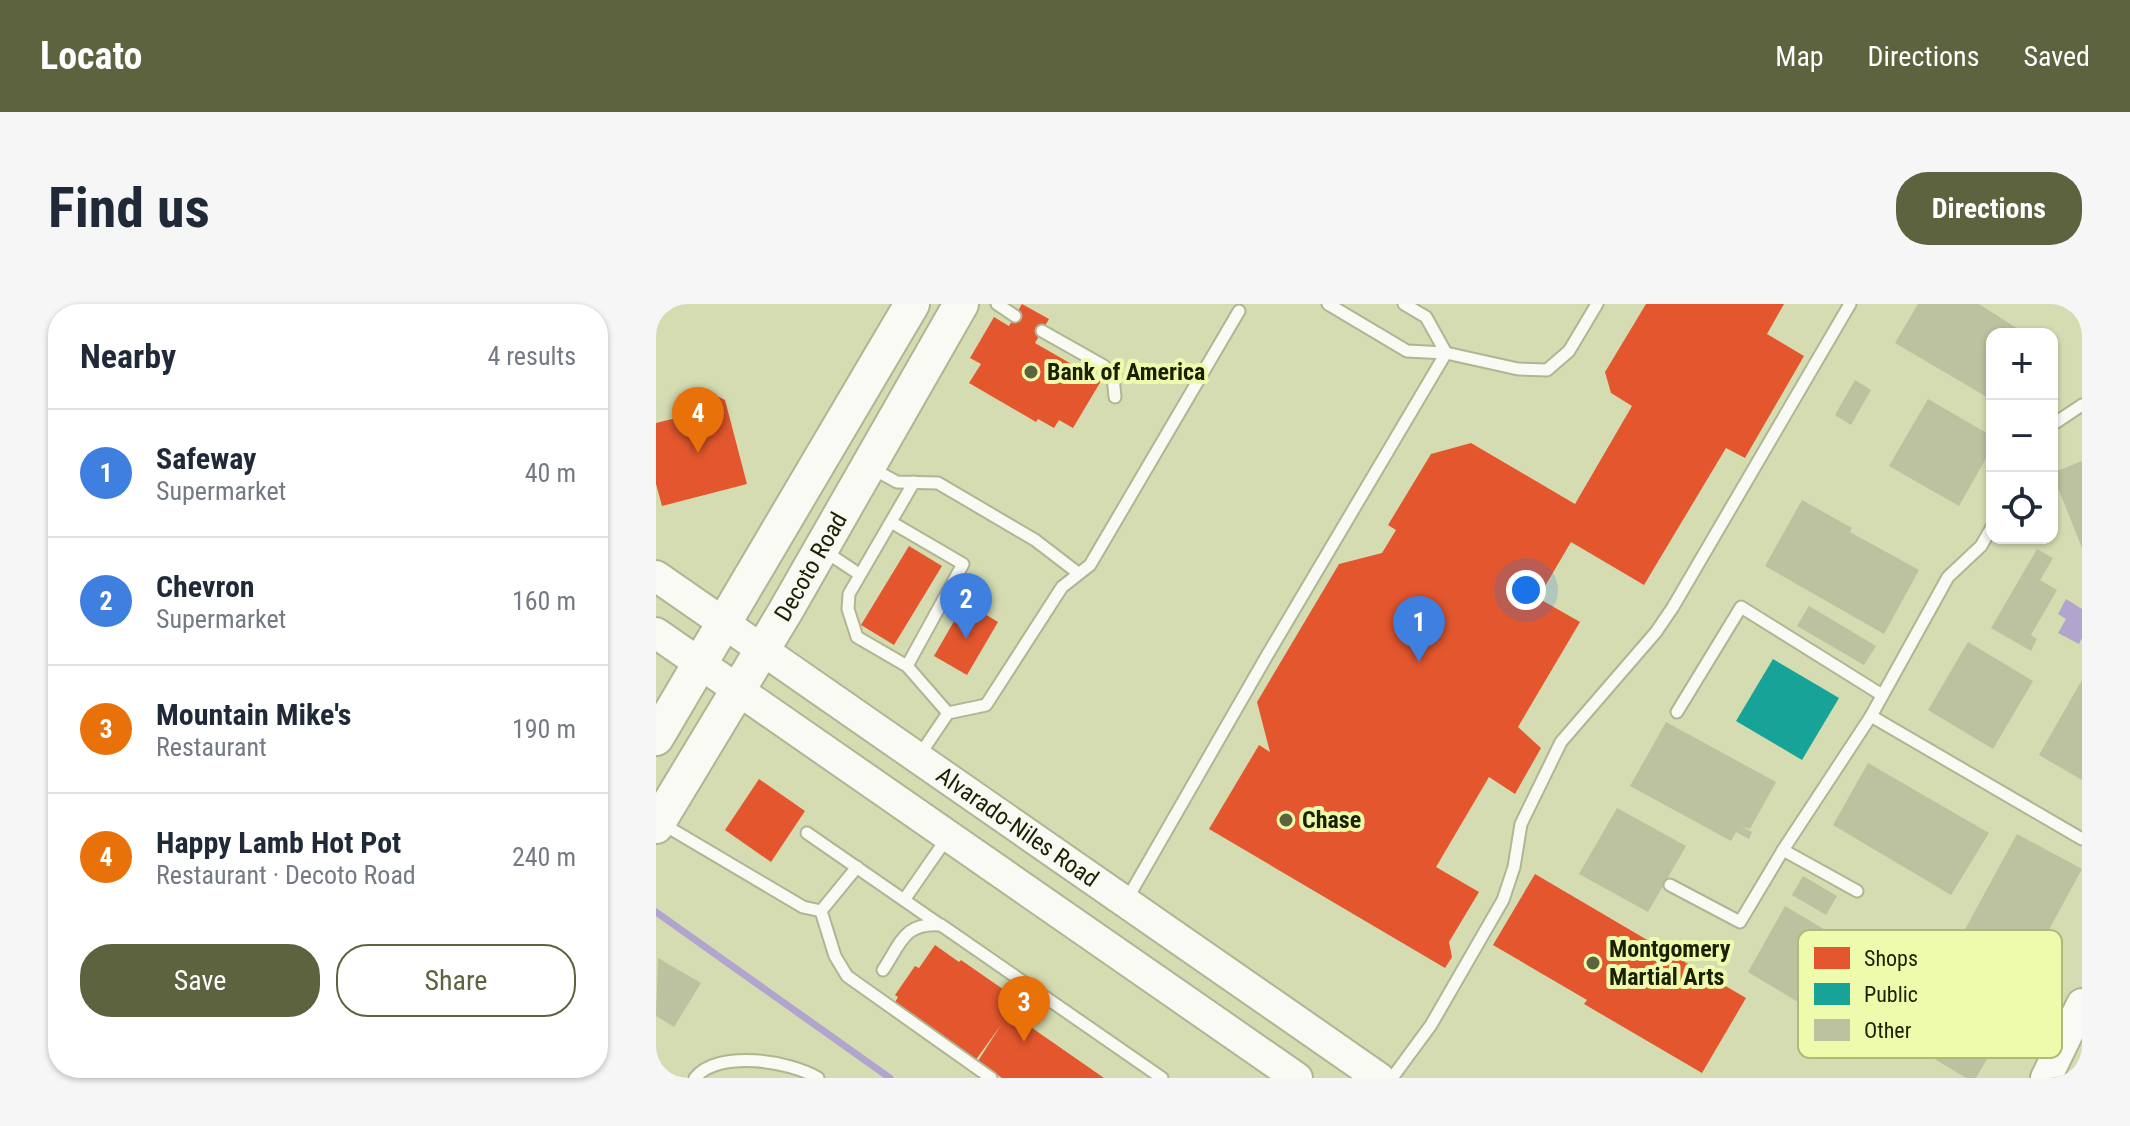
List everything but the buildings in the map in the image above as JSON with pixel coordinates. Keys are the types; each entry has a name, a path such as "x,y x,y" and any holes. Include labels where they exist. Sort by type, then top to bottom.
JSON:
{"main road":[{"name":"Decoto Road","path":"656,738 912,304"},
{"name":"Decoto Road","path":"657,824 822,549 961,304"},
{"name":"Alvarado-Niles Road","path":"656,576 1379,1078"},
{"name":"Alvarado-Niles Road","path":"656,633 1297,1078"},
{"path":"2062,1045 2082,1004"},
{"path":"2046,1078 2056,1058"}],"lane":[{"path":"997,304 1015,316"},
{"path":"1328,304 1407,351 1446,353 1518,369 1547,370 1569,351 1597,304"},
{"path":"1404,304 1426,317 1446,353"},
{"path":"1392,1078 1431,1025 1503,900 1514,867 1521,824 1561,742 1656,632 1673,607 1850,304"},
{"path":"919,757 948,713 986,705 1062,587 1090,565 1239,311"},
{"path":"1042,331 1104,366 1113,377 1115,397"},
{"path":"1126,901 1446,353"},
{"path":"2058,421 2082,405"},
{"path":"869,467 897,482 938,483 1035,540 1078,573"},
{"path":"914,482 859,574 847,601 857,637 907,666 948,713"},
{"path":"891,522 963,564 907,666"},
{"path":"1670,885 1740,922 1871,716 1948,577 1986,537"},
{"path":"822,549 859,574"},
{"path":"1677,712 1741,607 1882,695"},
{"path":"1871,716 2082,839"},
{"path":"657,824 803,907 821,911"},
{"path":"807,833 1162,1078"},
{"path":"904,900 949,836"},
{"path":"1783,850 1857,891"},
{"path":"821,911 857,867"},
{"path":"821,911 835,956 847,976 991,1078"},
{"path":"883,970 911,929 923,923 941,925"},
{"path":"695,1078 700,1072 732,1061 769,1061 807,1071 818,1078"}],"shaded area":[{"path":"2066,599 2082,609 2082,638 2079,644 2058,633 2066,619 2058,614"}],"waterway":[{"path":"656,912 890,1078"}],"place":[{"name":"Bank of America","path":"1031,372"},
{"name":"Happy Lamb Hot Pot","path":"698,453"},
{"name":"Chevron","path":"966,639"},
{"name":"Safeway","path":"1419,662"},
{"name":"Chase","path":"1286,820"},
{"name":"Montgomery Martial Arts","path":"1593,963"},
{"name":"Mountain Mike's","path":"1024,1042"}]}
